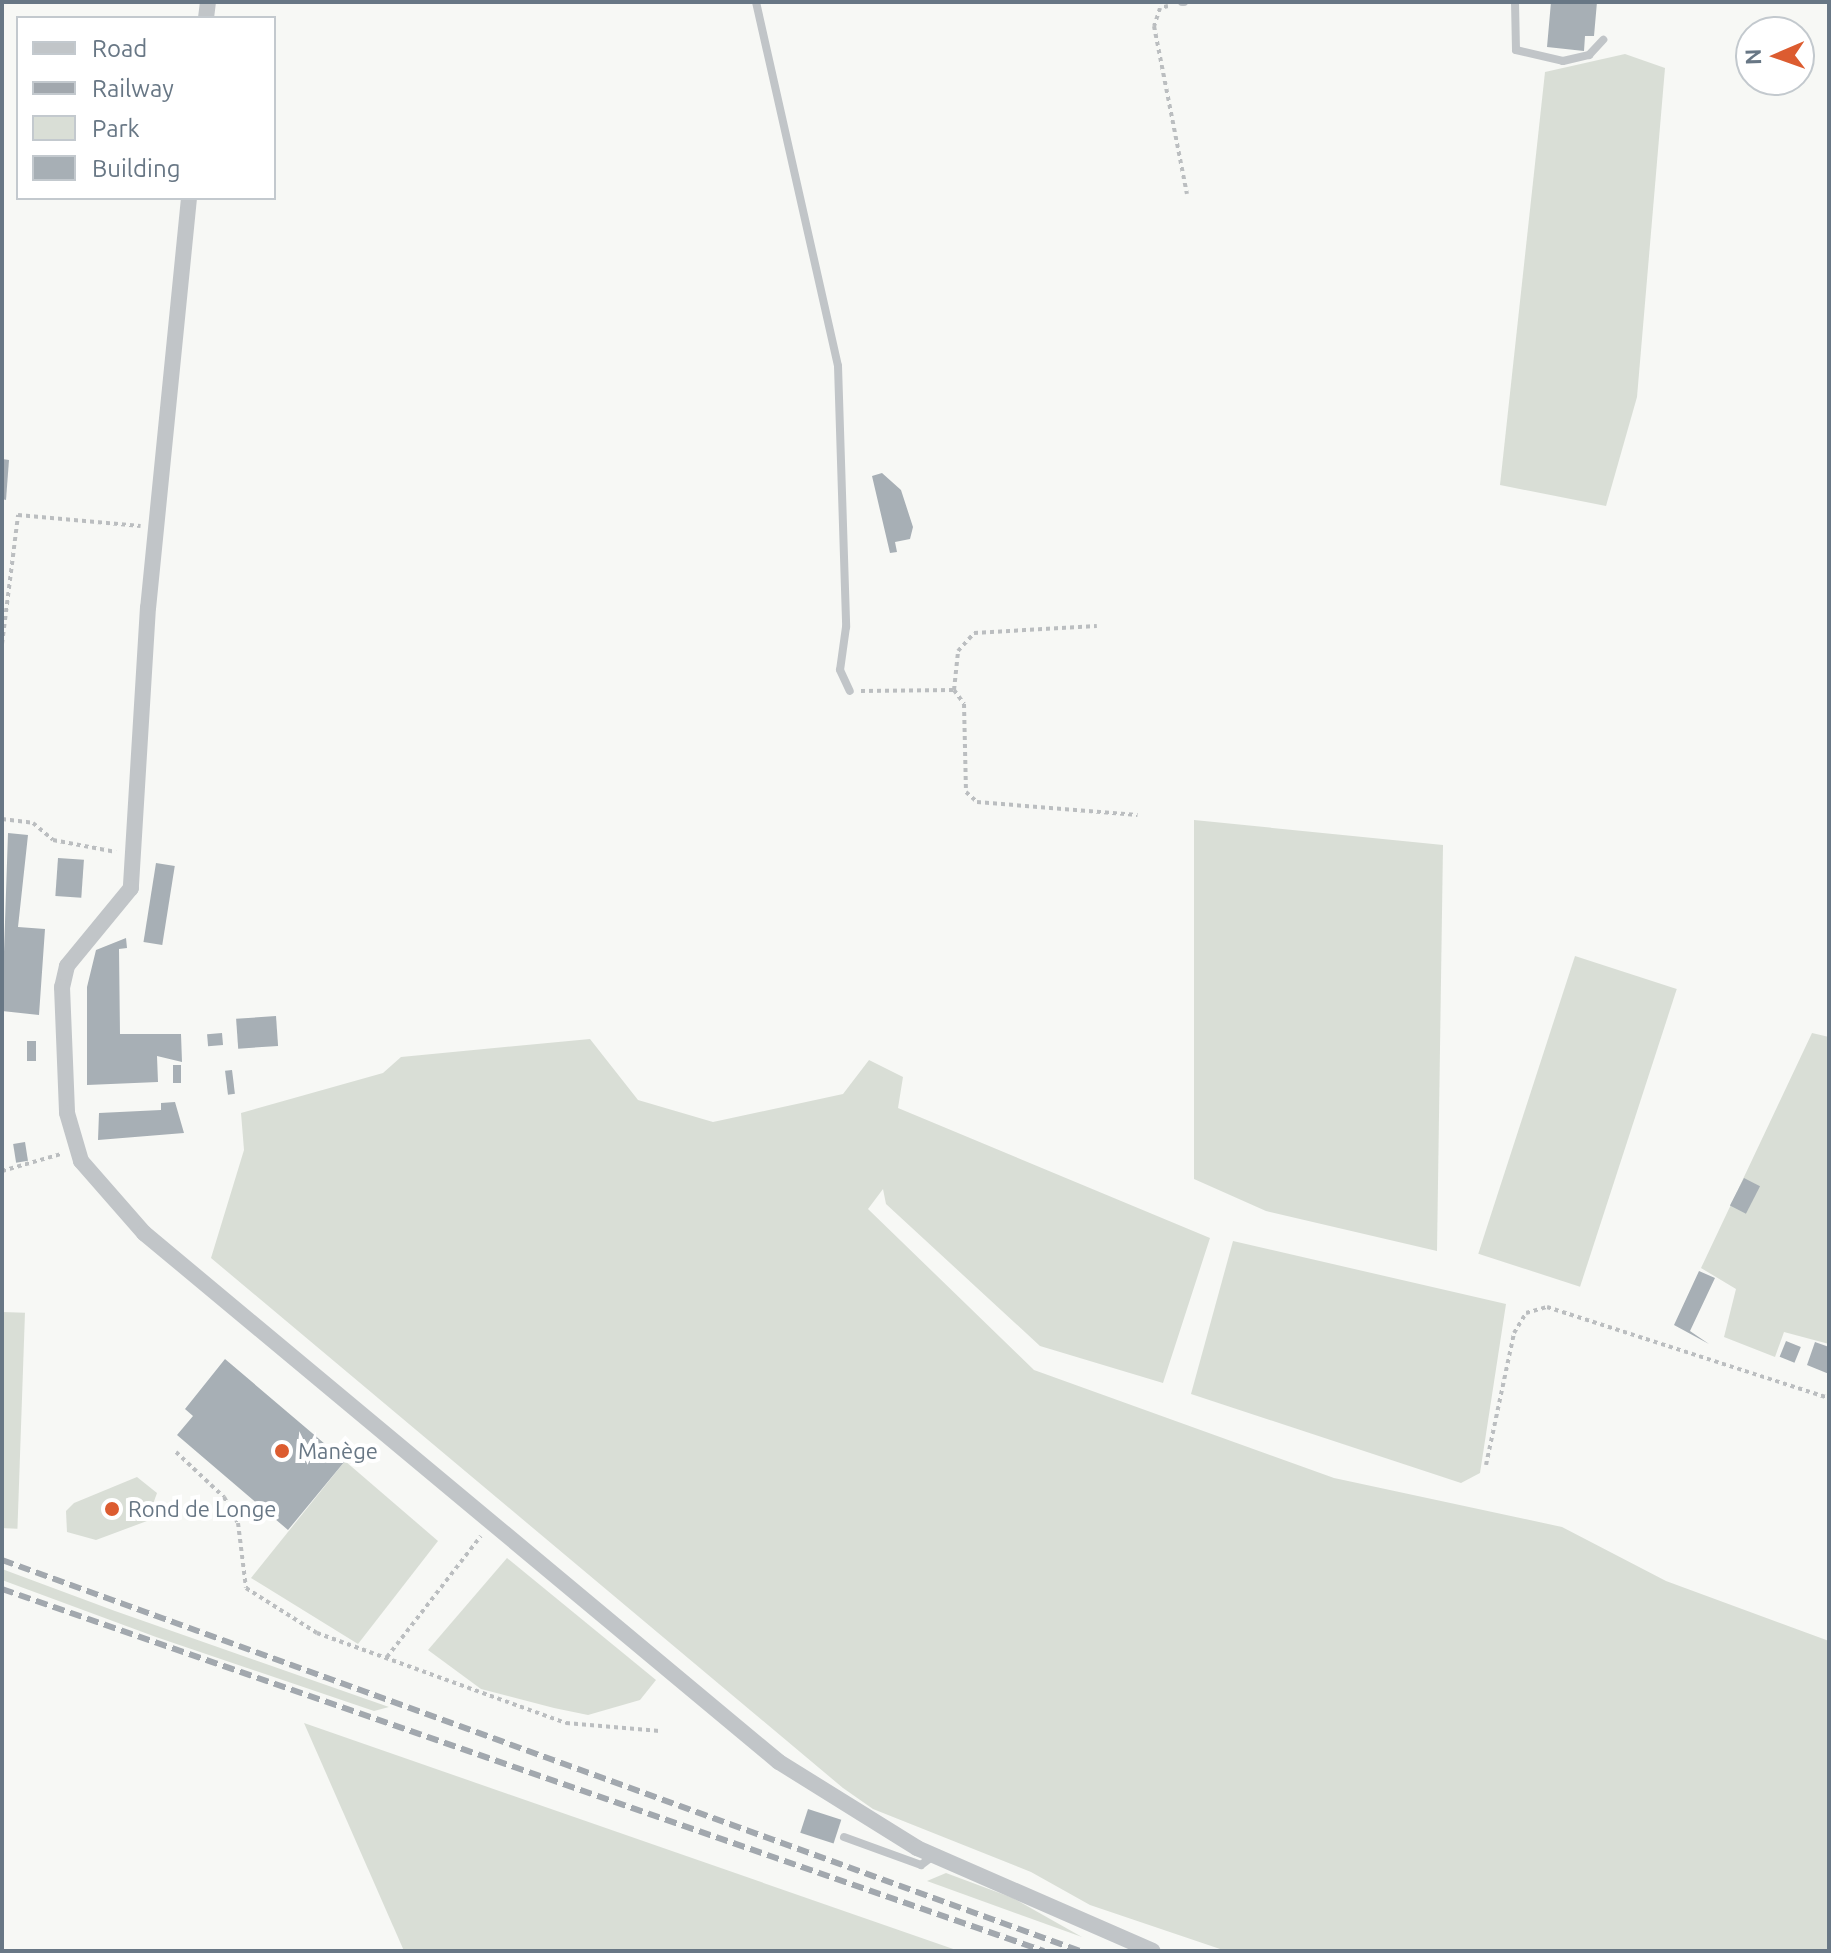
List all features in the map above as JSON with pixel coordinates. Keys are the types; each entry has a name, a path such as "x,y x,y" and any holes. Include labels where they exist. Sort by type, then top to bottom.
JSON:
{"street":[{"path":"189,200 155,527 134,855 122,908 79,949 64,976 67,1113 76,1149 117,1209 779,1762 861,1819 934,1855 1153,1951"}],"lane":[{"path":"756,2 838,366 846,627 840,670 850,691"},
{"path":"1515,2 1516,50 1563,61 1589,55 1603,40"},
{"path":"844,1837 921,1865 934,1855"}],"path":[{"path":"1183,2 1160,8 1154,26 1187,194"},
{"path":"2,644 18,515 155,527"},
{"path":"1097,626 974,633 958,651 954,690 964,704 966,792 977,802 1137,815"},
{"path":"850,691 954,690"},
{"path":"2,819 33,823 53,840 134,855"},
{"path":"2,1171 76,1149"},
{"path":"1486,1465 1514,1333 1526,1313 1547,1307 1829,1398"},
{"path":"176,1452 224,1497 238,1523 246,1588 317,1633 566,1723 660,1731"},
{"path":"387,1657 492,1523"}],"green space":[{"path":"1625,54 1665,68 1637,397 1606,506 1500,485 1545,72"},
{"path":"1194,820 1443,845 1437,1251 1266,1211 1194,1179"},
{"path":"1575,956 1677,989 1580,1287 1478,1254"},
{"path":"1812,1033 1829,1037 1829,1344 1784,1332 1775,1357 1724,1337 1736,1289 1701,1268"},
{"path":"590,1039 638,1100 713,1122 843,1094 869,1060 903,1077 898,1108 1210,1238 1163,1383 1040,1346 886,1204 883,1189 868,1209 1034,1370 1334,1478 1562,1527 1666,1581 1829,1641 1829,1951 1226,1951 1090,1905 1031,1872 873,1809 843,1788 211,1258 244,1150 241,1113 383,1073 401,1057"},
{"path":"1233,1241 1506,1304 1480,1473 1461,1483 1191,1394"},
{"path":"2,1312 25,1313 17,1529 2,1528"},
{"path":"345,1461 438,1541 358,1644 251,1578"},
{"name":"Rond de Longe","path":"137,1477 157,1493 147,1521 96,1540 67,1532 66,1511 74,1503"},
{"path":"507,1558 656,1680 640,1700 588,1715 554,1708 481,1689 428,1650"},
{"path":"2,1569 389,1707 374,1711 156,1637 2,1580"},
{"path":"304,1723 959,1951 404,1951"},
{"path":"946,1873 1013,1898 1082,1937 927,1881"}],"building":[{"path":"1551,2 1597,2 1594,36 1585,36 1584,51 1547,47"},
{"path":"2,459 9,460 6,500 2,499"},
{"path":"882,473 901,490 913,527 910,539 895,542 897,552 890,553 872,476"},
{"path":"8,833 28,835 18,927 45,929 39,1015 2,1011"},
{"path":"58,858 84,860 81,898 55,896"},
{"path":"156,863 175,866 162,945 143,942"},
{"path":"126,938 127,948 119,949 120,1034 181,1034 182,1062 157,1056 158,1082 87,1085 87,987 96,950"},
{"path":"276,1016 278,1046 238,1049 236,1019"},
{"path":"222,1033 223,1045 208,1046 207,1034"},
{"path":"27,1041 36,1041 36,1061 27,1061"},
{"path":"173,1065 181,1065 181,1083 173,1083"},
{"path":"232,1070 235,1094 228,1095 225,1071"},
{"path":"175,1102 184,1133 98,1140 99,1113 161,1110 161,1103"},
{"path":"25,1142 28,1161 16,1163 13,1144"},
{"path":"1744,1178 1760,1186 1746,1214 1730,1206"},
{"path":"1699,1271 1715,1278 1690,1331 1709,1344 1674,1325"},
{"path":"1786,1341 1801,1347 1794,1363 1780,1357"},
{"path":"1815,1342 1829,1347 1829,1374 1807,1365"},
{"path":"225,1359 345,1461 288,1530 177,1435 193,1416 185,1409"},
{"path":"808,1809 841,1820 834,1844 800,1833"}],"railway":[{"path":"2,1560 1080,1951"},
{"path":"2,1589 1044,1951"}],"place":[{"name":"Manège","path":"282,1451"},
{"name":"Rond de Longe","path":"112,1509"}]}
